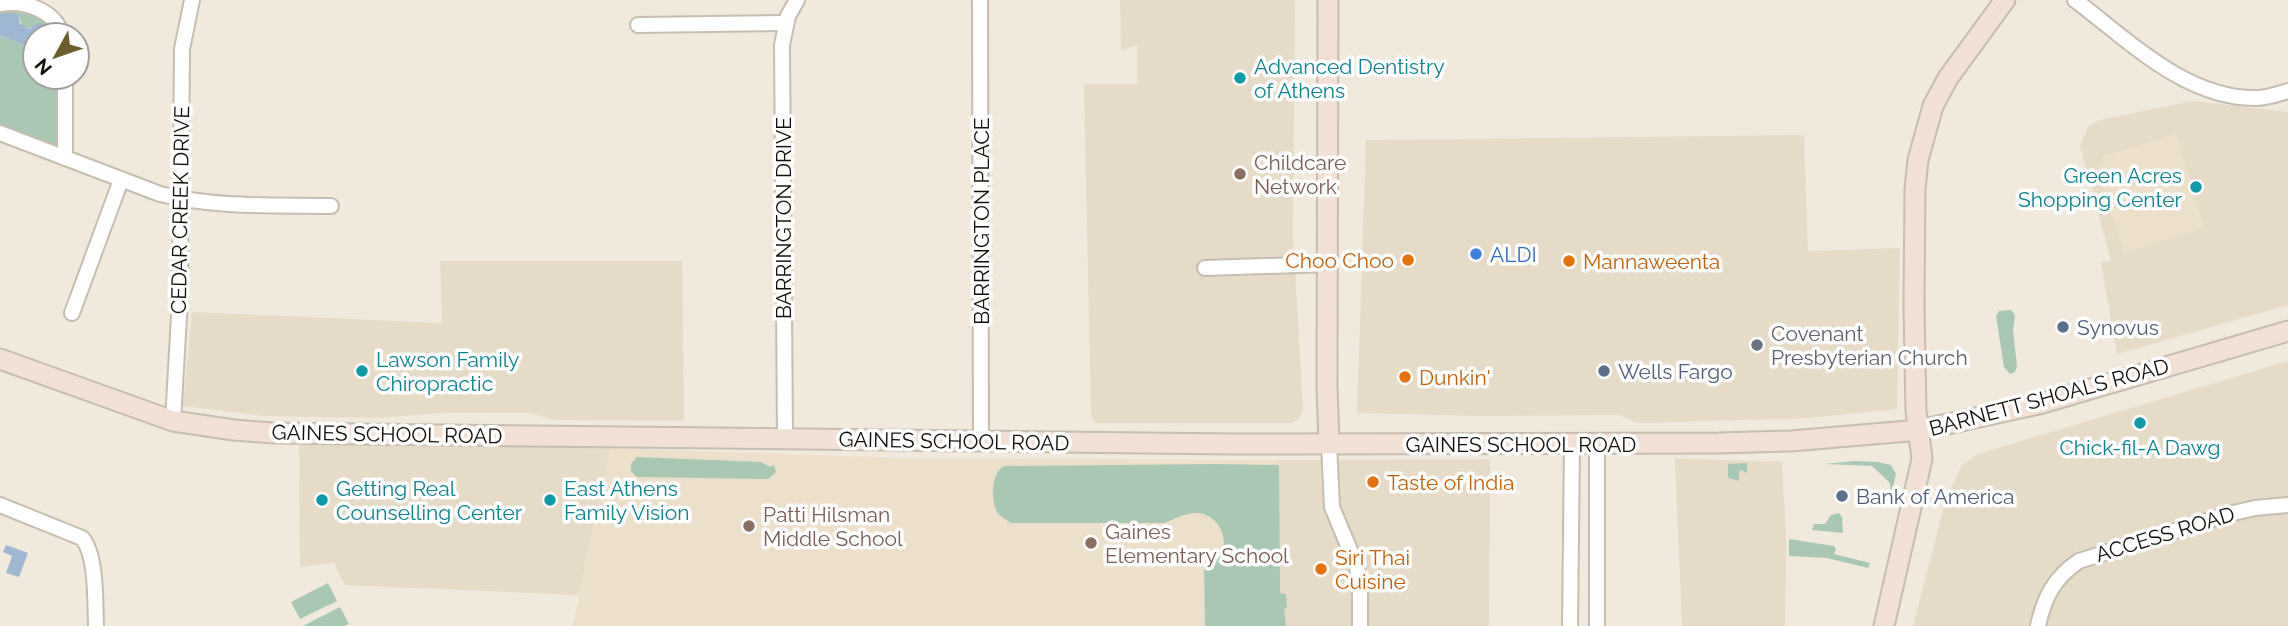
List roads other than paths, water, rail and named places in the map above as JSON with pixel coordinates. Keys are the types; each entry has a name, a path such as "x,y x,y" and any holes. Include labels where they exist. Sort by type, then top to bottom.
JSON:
{"main road":[{"path":"1328,0 1329,443"},
{"path":"1920,430 1916,411 1914,305 1914,201 1918,160 1933,107 1948,78 2005,0"},
{"name":"BARNETT SHOALS ROAD","path":"1884,626 1922,459 1920,430 2043,403 2288,331"},
{"name":"GAINES SCHOOL ROAD","path":"1,361 173,421 272,433 981,442 1597,444 1765,442 1920,430"}],"street":[{"name":"CEDAR CREEK DRIVE","path":"173,421 180,299 182,49 192,0"},
{"name":"BARRINGTON DRIVE","path":"785,439 782,45 786,23 797,0"},
{"name":"BARRINGTON PLACE","path":"980,0 981,442"},
{"path":"2075,0 2169,71 2192,83 2241,97 2258,98 2288,92"},
{"path":"0,4 25,4 45,12 54,21"},
{"path":"638,25 786,23"},
{"path":"65,91 65,158"},
{"path":"0,133 181,200 331,206"},
{"path":"72,313 121,180"},
{"path":"1205,268 1328,264"},
{"path":"1329,443 1332,507 1357,567 1360,626"},
{"path":"1570,626 1572,444"},
{"path":"1597,444 1597,626"},
{"path":"0,505 82,538 87,544 92,567 96,626"},
{"name":"ACCESS ROAD","path":"2038,626 2042,607 2054,583 2080,561 2229,514 2288,505"}],"water":[{"path":"0,14 19,15 21,44 0,36"},
{"path":"6,545 28,553 19,577 6,573 12,556 3,552"}],"place":[{"name":"Advanced Dentistry of Athens","path":"1240,78"},
{"name":"Childcare Network","path":"1240,174"},
{"name":"Green Acres Shopping Center","path":"2196,187"},
{"name":"ALDI","path":"1476,254"},
{"name":"Choo Choo","path":"1408,260"},
{"name":"Mannaweenta","path":"1569,261"},
{"name":"Synovus","path":"2063,327"},
{"name":"Covenant Presbyterian Church","path":"1757,345"},
{"name":"Lawson Family Chiropractic","path":"362,371"},
{"name":"Wells Fargo","path":"1604,371"},
{"name":"Dunkin'","path":"1405,377"},
{"name":"Chick-fil-A Dawg","path":"2140,423"},
{"name":"Taste of India","path":"1373,482"},
{"name":"Bank of America","path":"1842,496"},
{"name":"Getting Real Counselling Center","path":"322,500"},
{"name":"East Athens Family Vision","path":"550,500"},
{"name":"Patti Hilsman Middle School","path":"749,526"},
{"name":"Gaines Elementary School","path":"1091,543"},
{"name":"Siri Thai Cuisine","path":"1321,569"}]}
